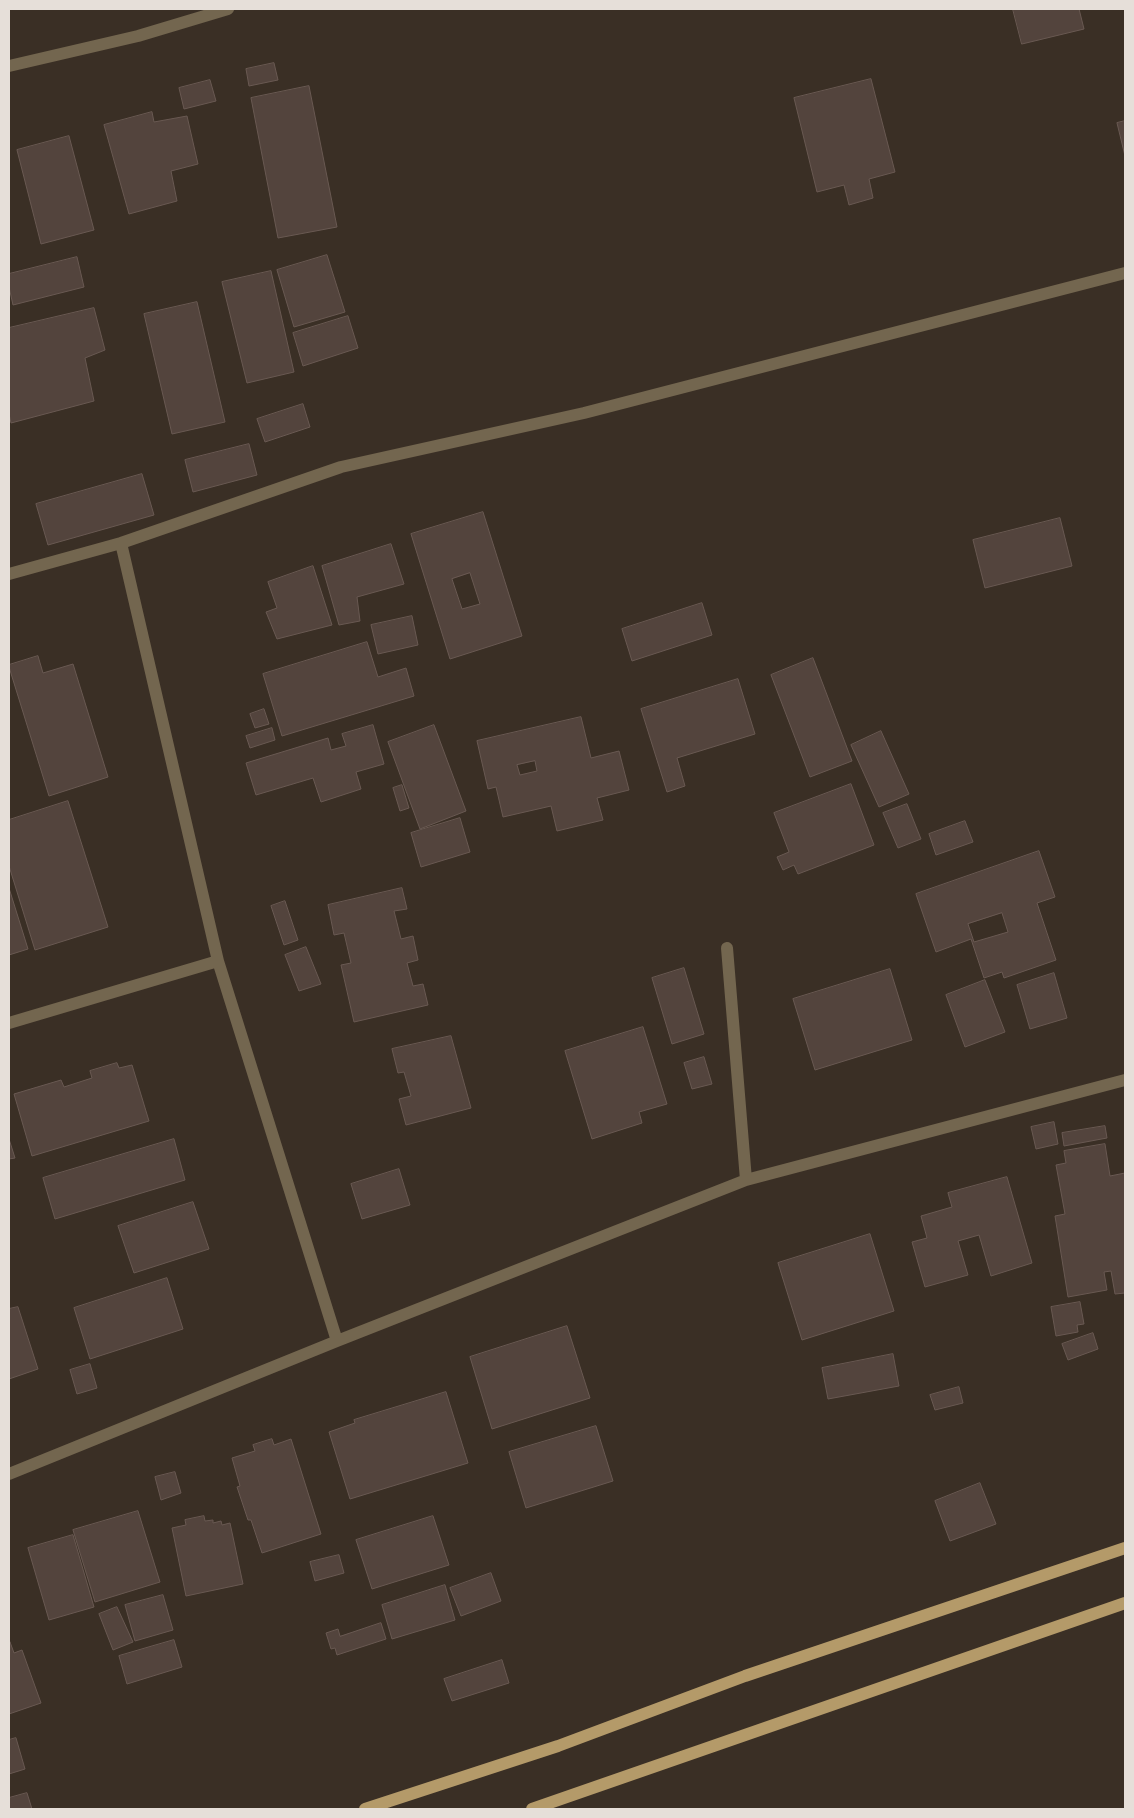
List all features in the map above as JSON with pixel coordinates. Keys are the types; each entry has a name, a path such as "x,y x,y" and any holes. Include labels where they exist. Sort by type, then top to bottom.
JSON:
{"main road":[{"path":"365,1809 558,1746 746,1676 1125,1548"},
{"path":"532,1809 1125,1603"}],"street":[{"path":"9,66 138,36 228,9"},
{"path":"9,574 121,543 341,467 584,413 1125,273"},
{"path":"121,543 218,961 337,1341"},
{"path":"727,948 746,1180"},
{"path":"9,1023 218,961"},
{"path":"9,1474 337,1341 746,1180 1125,1080"}],"building":[{"path":"1013,9 1079,9 1084,29 1022,44"},
{"path":"274,63 278,80 249,86 246,69"},
{"path":"871,79 895,172 869,179 873,198 849,205 844,185 817,192 794,98"},
{"path":"210,80 216,101 184,109 179,88"},
{"path":"309,86 337,227 278,238 251,98"},
{"path":"152,112 154,122 187,116 198,164 171,171 177,201 129,214 104,125"},
{"path":"1125,121 1125,156 1117,123"},
{"path":"69,136 94,230 41,244 17,150"},
{"path":"327,255 345,312 294,327 277,270"},
{"path":"77,257 84,287 13,305 9,287 9,274"},
{"path":"271,271 294,372 247,383 222,282"},
{"path":"197,302 225,422 172,434 144,314"},
{"path":"94,308 105,350 85,358 94,401 11,423 9,414 9,328"},
{"path":"348,316 358,348 303,366 293,333"},
{"path":"303,404 310,427 265,442 257,419"},
{"path":"249,444 257,475 193,492 185,460"},
{"path":"142,474 154,515 48,545 36,504"},
{"path":"483,512 522,636 450,659 411,534","holes":["470,573 480,604 462,609 452,579"]},
{"path":"1060,518 1072,566 985,588 973,540"},
{"path":"391,544 404,584 357,597 360,621 339,625 322,566"},
{"path":"313,566 332,625 277,639 266,612 277,608 268,582"},
{"path":"702,603 712,635 632,661 622,629"},
{"path":"412,616 418,645 378,654 371,625"},
{"path":"367,642 378,677 406,668 414,696 282,736 263,674"},
{"path":"38,656 43,673 73,664 108,777 49,796 9,667 9,665"},
{"path":"813,658 852,761 810,777 771,675"},
{"path":"738,679 755,734 677,758 685,786 667,792 641,709"},
{"path":"264,709 269,724 255,728 250,714"},
{"path":"581,717 591,758 619,751 629,790 597,798 603,820 557,831 551,806 503,817 496,787 488,789 477,741","holes":["535,761 537,771 520,775 517,765"]},
{"path":"373,725 384,764 356,772 361,789 321,802 313,778 256,795 246,763 328,738 331,750 346,746 342,734"},
{"path":"434,725 466,811 420,829 388,742"},
{"path":"272,728 275,740 250,748 246,736"},
{"path":"881,731 909,794 879,807 851,745"},
{"path":"851,784 874,845 798,874 794,865 783,870 777,857 789,852 774,813"},
{"path":"402,785 409,808 400,811 393,788"},
{"path":"68,801 108,927 35,950 9,866 9,820"},
{"path":"907,804 921,839 898,848 883,813"},
{"path":"460,818 470,852 421,867 411,833"},
{"path":"965,821 973,842 936,855 929,834"},
{"path":"1039,851 1055,897 1037,903 1056,960 1004,978 1002,972 984,978 971,939 936,952 916,894","holes":["1002,913 1008,932 974,942 968,924"]},
{"path":"9,888 28,949 9,955"},
{"path":"402,888 407,909 394,911 401,939 413,936 418,960 407,963 413,986 423,984 428,1005 354,1022 341,965 351,963 344,933 334,935 328,905"},
{"path":"285,901 298,940 284,945 271,906"},
{"path":"306,947 321,984 299,991 285,955"},
{"path":"684,968 704,1034 672,1044 652,978"},
{"path":"890,969 912,1040 815,1070 793,999"},
{"path":"1054,973 1067,1018 1030,1029 1017,985"},
{"path":"985,980 1005,1032 965,1047 946,995"},
{"path":"643,1027 667,1104 639,1112 642,1123 592,1139 565,1051"},
{"path":"451,1036 471,1108 406,1125 399,1099 411,1096 404,1072 398,1073 392,1049"},
{"path":"704,1057 712,1084 692,1089 684,1063"},
{"path":"117,1063 119,1068 132,1065 149,1121 32,1156 14,1094 61,1080 64,1087 92,1078 90,1071"},
{"path":"1054,1122 1058,1144 1036,1149 1031,1127"},
{"path":"1105,1126 1107,1138 1064,1146 1062,1133"},
{"path":"9,1139 15,1158 9,1159"},
{"path":"174,1139 185,1180 55,1219 43,1178"},
{"path":"1105,1144 1110,1176 1125,1173 1125,1293 1115,1294 1111,1271 1104,1272 1107,1290 1068,1297 1055,1216 1065,1214 1056,1165 1066,1163 1064,1151"},
{"path":"399,1169 410,1205 362,1219 351,1184"},
{"path":"1007,1177 1032,1263 991,1276 979,1235 958,1241 968,1275 925,1287 912,1242 927,1238 921,1216 952,1207 948,1193"},
{"path":"193,1202 209,1249 134,1273 118,1226"},
{"path":"870,1234 894,1311 802,1340 778,1263"},
{"path":"167,1278 183,1329 90,1359 74,1308"},
{"path":"1080,1302 1084,1324 1077,1325 1078,1332 1056,1336 1051,1307"},
{"path":"18,1307 38,1369 9,1379 9,1309"},
{"path":"567,1326 590,1398 492,1429 470,1357"},
{"path":"1093,1333 1098,1349 1068,1360 1062,1344"},
{"path":"893,1354 899,1386 828,1399 822,1368"},
{"path":"90,1364 97,1388 77,1394 70,1370"},
{"path":"959,1387 963,1403 935,1410 930,1395"},
{"path":"446,1392 468,1463 350,1499 329,1432 355,1423 354,1420"},
{"path":"596,1426 613,1481 526,1508 509,1452"},
{"path":"272,1439 274,1445 291,1439 321,1534 262,1553 237,1487 240,1486 232,1458 255,1451 253,1445"},
{"path":"175,1472 181,1493 161,1500 155,1477"},
{"path":"980,1483 996,1524 950,1541 935,1501"},
{"path":"138,1511 160,1582 95,1602 73,1530"},
{"path":"204,1516 205,1521 213,1520 213,1523 221,1521 222,1525 230,1523 243,1584 186,1596 172,1528 186,1525 185,1520"},
{"path":"433,1516 449,1565 372,1589 356,1540"},
{"path":"73,1535 94,1607 49,1620 28,1548"},
{"path":"339,1555 344,1573 315,1581 310,1562"},
{"path":"491,1573 501,1601 461,1616 450,1588"},
{"path":"445,1585 455,1620 392,1639 382,1605"},
{"path":"163,1595 173,1630 135,1641 125,1605"},
{"path":"117,1607 133,1642 113,1650 99,1614"},
{"path":"381,1623 386,1639 337,1655 335,1648 331,1649 326,1633 338,1629 340,1636"},
{"path":"174,1640 182,1667 127,1684 119,1656"},
{"path":"10,1642 14,1653 22,1650 41,1703 9,1714"},
{"path":"502,1660 509,1683 452,1701 444,1679"},
{"path":"16,1738 25,1769 9,1774 9,1740"},
{"path":"27,1793 32,1809 9,1809 9,1798"}]}
